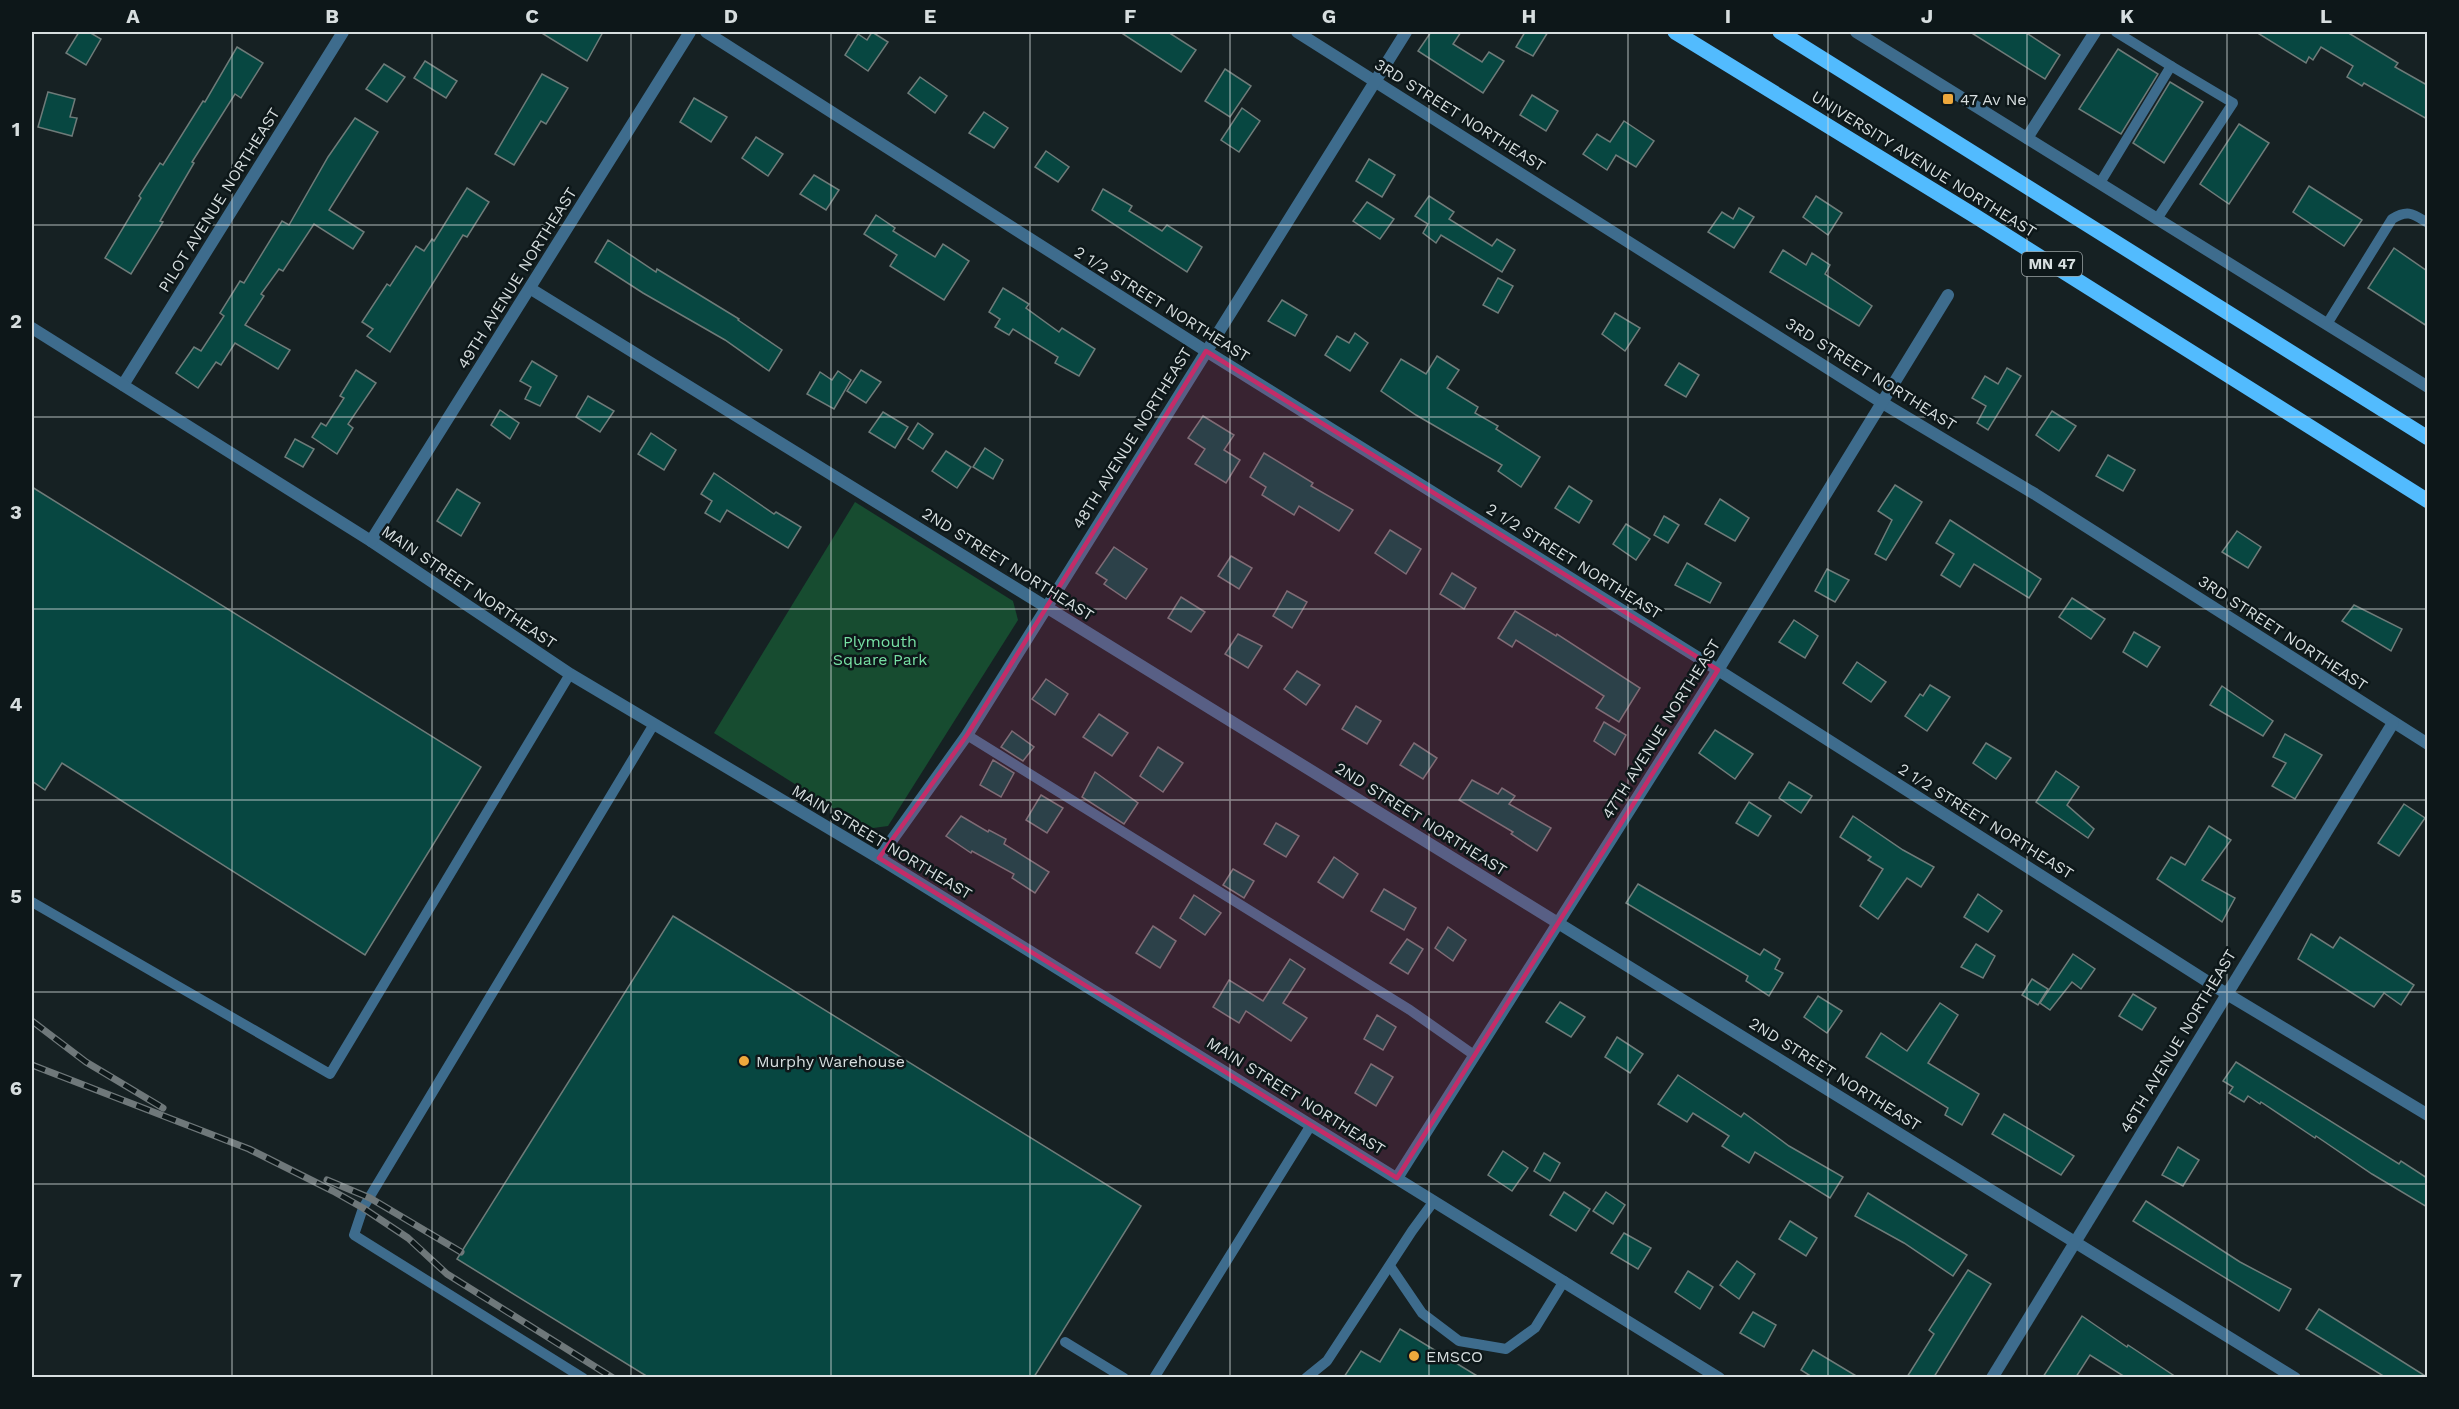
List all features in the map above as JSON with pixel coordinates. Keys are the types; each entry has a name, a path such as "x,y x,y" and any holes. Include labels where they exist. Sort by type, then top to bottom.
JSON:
{"main road":[{"name":"UNIVERSITY AVENUE NORTHEAST","path":"1675,32 1975,216 2427,501"},
{"path":"1780,32 2427,438"}],"street":[{"name":"PILOT AVENUE NORTHEAST","path":"123,385 343,32"},
{"name":"49TH AVENUE NORTHEAST","path":"371,541 690,32"},
{"name":"2 1/2 STREET NORTHEAST","path":"706,32 1206,351 1718,670 2227,994 2427,1115"},
{"name":"3RD STREET NORTHEAST","path":"1297,32 1881,402 2035,494 2427,744"},
{"name":"48TH AVENUE NORTHEAST","path":"879,858 967,735 1406,32"},
{"path":"1856,32 2427,387"},
{"path":"2027,138 2095,32"},
{"name":"2ND STREET NORTHEAST","path":"531,289 2295,1377"},
{"name":"47TH AVENUE NORTHEAST","path":"1397,1178 1718,670 1948,295"},
{"name":"MAIN STREET NORTHEAST","path":"32,328 371,541 570,674 879,858 1719,1377"},
{"name":"46TH AVENUE NORTHEAST","path":"1992,1377 2393,723"}],"lane":[{"path":"2116,32 2233,103 2157,219"},
{"path":"2100,183 2171,66"},
{"path":"2327,324 2392,219 2401,213 2411,213 2427,223"},
{"path":"32,902 330,1074 570,674"},
{"path":"583,1377 354,1235 363,1208 654,724"},
{"path":"967,735 1410,1010 1474,1055"},
{"path":"1155,1377 1311,1125"},
{"path":"1306,1377 1328,1360 1434,1201"},
{"path":"1390,1266 1422,1313 1459,1341 1506,1348 1535,1328 1564,1281"},
{"path":"1065,1342 1124,1377"}],"highlighted area":[{"path":"1206,351 1718,670 1397,1178 879,858 967,735"}],"green space":[{"name":"Plymouth Square Park","path":"855,502 1013,601 1018,620 888,826 866,829 714,733"}],"building":[{"path":"79,32 89,32 101,39 86,65 66,53"},
{"path":"540,32 603,32 587,61"},
{"path":"872,32 888,42 868,71 845,55 858,34 867,40"},
{"path":"1120,32 1168,32 1196,50 1181,72"},
{"path":"1431,32 1461,32 1453,44 1482,62 1489,52 1504,61 1483,93 1418,51"},
{"path":"1525,32 1548,32 1533,56 1516,47"},
{"path":"1970,32 2025,32 2060,55 2045,79"},
{"path":"2256,32 2347,32 2398,63 2395,67 2427,85 2427,119 2364,83 2362,86 2347,77 2353,66 2321,47 2313,60 2309,57 2306,63"},
{"path":"237,47 263,63 241,98 235,94 192,162 194,163 160,221 163,222 131,274 105,258 141,198 139,196 160,163 163,165 203,101 205,102"},
{"path":"2118,49 2158,74 2121,134 2079,109"},
{"path":"425,61 457,81 446,98 414,78"},
{"path":"384,64 405,77 387,102 366,89"},
{"path":"1225,69 1251,86 1230,117 1205,101"},
{"path":"542,74 568,88 546,124 541,121 514,165 495,154"},
{"path":"920,77 947,96 935,113 908,93"},
{"path":"2170,82 2203,102 2164,163 2133,143"},
{"path":"48,92 75,99 70,117 77,118 72,136 38,127"},
{"path":"1532,95 1558,111 1546,131 1520,115"},
{"path":"694,98 727,117 711,142 680,122"},
{"path":"1242,108 1260,121 1239,152 1221,140"},
{"path":"984,112 1008,128 994,148 969,133"},
{"path":"355,118 378,132 329,210 364,232 353,249 314,224 283,271 279,269 261,294 264,296 245,325 290,350 278,369 235,343 221,365 216,362 198,388 176,373 194,347 201,351 224,316 220,313 240,281 244,283 282,221 289,225 328,157"},
{"path":"1624,121 1654,141 1636,167 1616,155 1607,170 1583,154 1597,134 1610,142"},
{"path":"2239,124 2269,143 2229,204 2200,184"},
{"path":"756,137 783,154 768,176 742,158"},
{"path":"1046,151 1069,167 1058,182 1035,167"},
{"path":"1369,159 1395,175 1382,197 1356,181"},
{"path":"814,175 839,190 826,210 800,194"},
{"path":"2309,186 2362,220 2344,246 2293,212"},
{"path":"467,188 489,202 467,237 463,235 390,352 367,336 373,329 362,322 387,284 390,286 416,246 424,251 432,239 434,241"},
{"path":"1103,189 1132,206 1129,211 1162,231 1167,225 1202,247 1187,272 1092,210"},
{"path":"1429,196 1454,212 1449,219 1492,246 1497,239 1515,250 1502,272 1441,235 1436,243 1423,233 1428,224 1415,216"},
{"path":"1816,196 1842,213 1828,235 1803,217"},
{"path":"1367,202 1394,219 1380,239 1353,221"},
{"path":"1739,208 1754,217 1734,248 1708,232 1722,212 1733,219"},
{"path":"876,215 895,228 893,231 935,257 943,244 969,261 944,300 890,266 897,255 864,234"},
{"path":"608,240 656,272 657,269 739,319 782,350 769,371 725,340 643,293 595,262"},
{"path":"2394,248 2427,271 2427,326 2368,288"},
{"path":"1783,250 1806,265 1812,253 1830,265 1825,274 1872,306 1859,326 1770,272"},
{"path":"1498,278 1513,286 1498,313 1483,305"},
{"path":"1003,288 1029,304 1026,308 1059,332 1062,328 1095,349 1079,376 1055,363 1058,357 1013,329 1009,335 995,327 1000,319 989,312"},
{"path":"1282,300 1307,315 1295,336 1268,321"},
{"path":"1615,313 1640,328 1625,351 1602,334"},
{"path":"1355,333 1368,343 1350,371 1325,355 1337,336 1349,343"},
{"path":"1437,356 1459,370 1447,388 1478,407 1475,413 1498,426 1496,429 1540,457 1521,487 1498,471 1502,465 1416,415 1381,391 1401,359 1426,374"},
{"path":"532,361 557,376 540,406 525,399 531,387 520,381"},
{"path":"1679,363 1699,375 1686,397 1665,385"},
{"path":"2007,368 2021,376 1988,430 1977,423 1986,406 1972,398 1985,376 1998,384"},
{"path":"356,370 376,383 348,424 353,428 337,454 312,437 321,423 326,426 344,398 340,396"},
{"path":"861,370 881,382 866,403 847,391"},
{"path":"838,371 851,380 834,409 807,394 820,372 832,380"},
{"path":"588,396 614,411 600,432 576,417"},
{"path":"500,410 519,423 510,439 491,425"},
{"path":"2052,411 2076,426 2059,451 2036,435"},
{"path":"883,412 908,427 895,448 869,432"},
{"path":"1203,416 1234,435 1224,450 1240,460 1226,483 1195,464 1205,449 1188,438"},
{"path":"918,423 933,434 923,449 908,439"},
{"path":"651,433 676,450 664,470 638,454"},
{"path":"295,439 314,449 303,467 285,457"},
{"path":"985,448 1003,460 993,479 973,467"},
{"path":"946,451 971,467 957,488 932,471"},
{"path":"1264,453 1313,483 1311,486 1353,510 1339,531 1299,506 1294,515 1262,495 1266,487 1250,477"},
{"path":"2108,455 2135,470 2123,491 2096,476"},
{"path":"714,473 774,514 776,512 801,527 788,548 727,510 720,522 705,513 712,501 701,494"},
{"path":"1895,485 1922,502 1886,560 1875,554 1892,520 1878,511"},
{"path":"1569,486 1592,501 1579,523 1555,508"},
{"path":"32,487 481,767 365,955 62,763 45,790 32,781"},
{"path":"457,489 480,503 461,536 437,521"},
{"path":"1720,499 1749,518 1735,541 1705,524"},
{"path":"1664,516 1679,525 1668,543 1654,535"},
{"path":"1950,520 2041,579 2029,598 1974,564 1960,587 1941,575 1954,554 1936,543"},
{"path":"1626,524 1650,539 1636,560 1613,544"},
{"path":"1390,530 1421,549 1406,574 1375,553"},
{"path":"2237,531 2261,547 2248,568 2222,552"},
{"path":"1114,547 1147,569 1126,599 1104,584 1107,580 1096,573"},
{"path":"1231,556 1252,568 1239,589 1218,576"},
{"path":"1687,563 1721,583 1710,603 1675,585"},
{"path":"1827,569 1849,580 1835,602 1815,591"},
{"path":"1452,573 1476,588 1464,609 1440,594"},
{"path":"1287,591 1307,602 1292,628 1273,616"},
{"path":"1181,597 1205,612 1191,632 1168,618"},
{"path":"2072,598 2105,619 2091,639 2059,617"},
{"path":"2354,605 2402,629 2391,651 2342,621"},
{"path":"1515,611 1556,636 1557,634 1640,688 1619,722 1596,708 1604,696 1516,640 1512,647 1498,638"},
{"path":"1794,620 1818,636 1805,658 1779,642"},
{"path":"2134,632 2160,647 2147,667 2123,652"},
{"path":"1238,634 1262,646 1248,668 1225,654"},
{"path":"1857,662 1886,682 1871,702 1843,683"},
{"path":"1297,671 1320,685 1306,705 1284,689"},
{"path":"1046,679 1068,694 1055,715 1032,699"},
{"path":"1930,685 1950,697 1927,731 1905,716 1920,694 1923,696"},
{"path":"2222,686 2273,721 2263,736 2210,705"},
{"path":"1356,706 1381,721 1367,744 1342,729"},
{"path":"1099,714 1128,733 1112,756 1083,737"},
{"path":"1604,722 1626,735 1615,755 1594,741"},
{"path":"1715,730 1753,754 1735,779 1699,753"},
{"path":"1012,731 1034,747 1023,761 1001,747"},
{"path":"2285,734 2322,755 2295,799 2272,786 2286,763 2273,757"},
{"path":"1414,743 1437,758 1423,779 1400,765"},
{"path":"1986,743 2011,758 1996,779 1973,763"},
{"path":"1158,747 1183,763 1163,792 1140,776"},
{"path":"993,760 1014,773 1001,797 980,785"},
{"path":"2056,771 2079,787 2067,805 2094,829 2088,838 2036,802"},
{"path":"1095,772 1138,803 1124,824 1082,797"},
{"path":"1472,780 1498,794 1502,788 1515,796 1509,804 1551,828 1537,851 1511,834 1513,832 1459,800"},
{"path":"1789,782 1812,796 1801,813 1779,798"},
{"path":"1041,795 1063,808 1047,833 1026,820"},
{"path":"1749,802 1771,816 1758,836 1736,823"},
{"path":"2404,804 2425,818 2399,856 2378,843"},
{"path":"961,816 988,832 989,830 1006,839 1004,844 1049,872 1035,893 1012,878 1014,874 972,851 971,853 946,836"},
{"path":"1853,816 1903,850 1934,867 1921,887 1907,878 1878,919 1860,906 1883,869 1868,860 1871,857 1840,837"},
{"path":"1276,823 1299,836 1286,857 1264,844"},
{"path":"2209,826 2231,840 2202,880 2235,898 2222,922 2157,879 2171,857 2185,865"},
{"path":"1334,857 1358,874 1343,898 1318,882"},
{"path":"1233,869 1254,881 1244,898 1223,885"},
{"path":"1638,884 1760,955 1764,949 1780,959 1775,969 1783,973 1769,996 1746,981 1748,976 1626,903"},
{"path":"1384,889 1416,908 1404,930 1371,911"},
{"path":"1978,894 2002,911 1988,932 1964,917"},
{"path":"1194,895 1221,913 1205,935 1180,918"},
{"name":"Murphy Warehouse","path":"673,916 1141,1206 1034,1377 648,1377 457,1259"},
{"path":"1153,926 1176,941 1160,968 1136,953"},
{"path":"1448,927 1466,940 1453,961 1435,948"},
{"path":"2311,934 2333,948 2340,937 2414,985 2401,1005 2384,993 2374,1007 2298,959"},
{"path":"1407,939 1423,949 1408,974 1390,963"},
{"path":"1976,944 1995,956 1983,978 1961,967"},
{"path":"2073,954 2095,969 2081,989 2072,982 2050,1010 2040,1003"},
{"path":"1290,959 1305,969 1283,1003 1307,1018 1291,1041 1246,1011 1239,1023 1213,1007 1229,980 1263,1001"},
{"path":"2032,979 2048,989 2038,1005 2022,995"},
{"path":"2133,994 2156,1008 2142,1030 2119,1016"},
{"path":"1818,996 1842,1011 1827,1033 1804,1017"},
{"path":"1560,1002 1585,1017 1571,1037 1546,1022"},
{"path":"1940,1003 1958,1015 1928,1063 1979,1094 1962,1125 1945,1115 1948,1108 1866,1057 1881,1033 1907,1051"},
{"path":"1377,1015 1396,1027 1383,1050 1364,1039"},
{"path":"1617,1037 1643,1054 1630,1073 1605,1057"},
{"path":"2236,1062 2399,1164 2401,1161 2427,1178 2427,1207 2261,1102 2260,1104 2248,1096 2244,1102 2229,1093 2233,1087 2223,1081"},
{"path":"1371,1064 1393,1077 1376,1106 1355,1093"},
{"path":"1678,1075 1741,1117 1744,1113 1789,1146 1843,1177 1830,1198 1755,1152 1749,1163 1722,1146 1729,1136 1693,1113 1687,1122 1658,1104"},
{"path":"2004,1114 2074,1156 2061,1175 1992,1134"},
{"path":"2178,1147 2199,1160 2183,1186 2162,1175"},
{"path":"1503,1151 1528,1168 1512,1191 1488,1175"},
{"path":"1544,1153 1560,1163 1550,1181 1534,1171"},
{"path":"1564,1192 1590,1209 1576,1231 1550,1215"},
{"path":"1606,1192 1625,1205 1613,1224 1593,1211"},
{"path":"1868,1193 1967,1255 1953,1276 1904,1243 1855,1216"},
{"path":"2146,1201 2240,1262 2291,1289 2279,1311 2133,1221"},
{"path":"1790,1221 1817,1238 1806,1256 1779,1239"},
{"path":"1624,1233 1651,1248 1638,1269 1611,1253"},
{"path":"1737,1261 1755,1274 1739,1299 1720,1285"},
{"path":"1968,1270 1991,1284 1934,1377 1907,1377 1934,1334 1929,1330"},
{"path":"1688,1271 1713,1287 1700,1309 1675,1292"},
{"path":"2319,1309 2427,1377 2385,1377 2306,1329"},
{"path":"1753,1312 1776,1325 1764,1347 1740,1333"},
{"path":"2082,1316 2176,1377 2125,1377 2090,1355 2076,1377 2043,1377"},
{"name":"EMSCO","path":"1400,1329 1479,1377 1344,1377 1361,1351 1380,1362"},
{"path":"1813,1350 1858,1377 1812,1377 1801,1370"}],"railway":[{"path":"32,1021 86,1062 163,1108"},
{"path":"32,1065 249,1149 333,1191 408,1238 447,1274 613,1378"},
{"path":"327,1180 370,1198 461,1252"}],"place":[{"name":"47 Av Ne","path":"1948,99"},
{"name":"Murphy Warehouse","path":"744,1061"},
{"name":"EMSCO","path":"1414,1356"}]}
